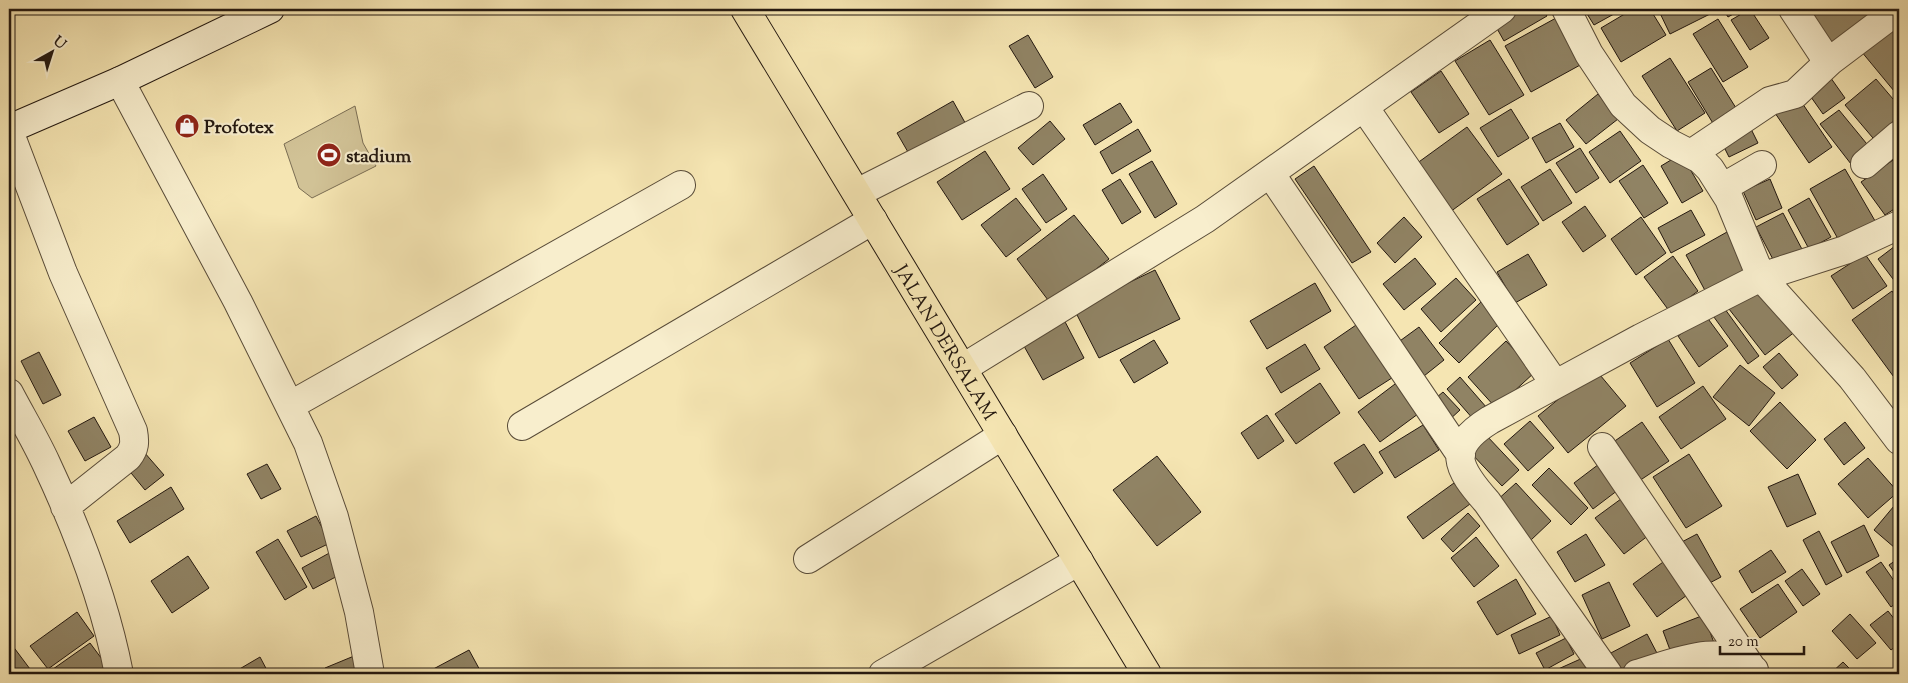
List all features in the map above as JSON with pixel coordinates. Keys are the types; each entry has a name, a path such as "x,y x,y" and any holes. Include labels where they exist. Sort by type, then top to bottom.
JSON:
{"main road":[{"name":"JALAN DERSALAM","path":"745,9 1147,674"}],"street":[{"path":"65,507 128,458 135,444 133,431 64,273 9,130 120,81 270,9"},
{"path":"963,368 1205,219 1502,9"},
{"path":"1566,9 1589,54 1623,105 1650,130 1705,163 1729,199 1761,277 1852,378 1899,440"},
{"path":"1793,9 1826,59 1830,61"},
{"path":"1690,154 1770,101 1794,94 1830,61 1899,9"},
{"path":"120,81 238,302 291,405 308,443 334,517 360,612 370,674"},
{"path":"857,193 1029,106"},
{"path":"1364,107 1555,384"},
{"path":"1865,164 1899,135"},
{"path":"1722,188 1762,165"},
{"path":"1270,173 1461,455"},
{"path":"291,405 681,185"},
{"path":"522,426 873,220"},
{"path":"1608,674 1487,502 1468,480 1462,468 1461,455 1467,438 1475,430 1555,384 1761,277 1844,250 1899,225"},
{"path":"9,392 46,462 85,552 111,631 120,674"},
{"path":"808,559 1003,435"},
{"path":"1602,447 1755,671"},
{"path":"883,674 1079,561"},
{"path":"1637,674 1681,661 1711,656 1733,657 1755,671"}],"shaded area":[{"name":"stadium","path":"355,106 363,143 376,166 312,198 299,188 284,144"}],"building":[{"path":"1522,9 1543,9 1547,16 1504,41 1495,25"},
{"path":"1584,9 1623,9 1594,25"},
{"path":"1633,9 1650,9 1666,35 1621,62 1601,28"},
{"path":"1658,9 1713,9 1714,12 1670,34"},
{"path":"1723,9 1742,9 1728,17"},
{"path":"1750,9 1769,38 1750,50 1731,20"},
{"path":"1800,9 1870,9 1876,17 1833,50"},
{"path":"1556,18 1582,64 1531,92 1505,46"},
{"path":"1718,19 1748,67 1723,82 1693,34"},
{"path":"1899,19 1899,97 1861,51"},
{"path":"1028,35 1053,77 1035,88 1009,46"},
{"path":"1490,40 1524,95 1489,115 1455,61"},
{"path":"1670,58 1705,113 1677,131 1642,76"},
{"path":"1711,68 1741,116 1717,130 1688,82"},
{"path":"1441,71 1469,114 1439,133 1411,92"},
{"path":"1828,74 1845,98 1823,114 1806,90"},
{"path":"1876,79 1899,106 1899,126 1878,144 1845,105"},
{"path":"1598,94 1618,119 1586,144 1566,120"},
{"path":"1798,97 1832,147 1809,163 1775,113"},
{"path":"953,101 968,128 912,159 897,133"},
{"path":"1120,103 1132,122 1095,145 1083,125"},
{"path":"1511,109 1529,138 1498,157 1480,128"},
{"path":"1839,110 1871,149 1851,164 1820,124"},
{"path":"1050,121 1065,139 1033,165 1018,148"},
{"path":"1560,123 1574,147 1546,163 1532,138"},
{"path":"1749,125 1758,143 1729,157 1720,139"},
{"path":"1467,127 1502,174 1450,212 1416,164"},
{"path":"1138,129 1151,151 1112,174 1100,152"},
{"path":"1620,131 1641,161 1610,183 1589,152"},
{"path":"1580,148 1599,178 1576,193 1556,163"},
{"path":"985,151 1010,189 962,220 937,182"},
{"path":"1681,154 1703,191 1682,203 1661,166"},
{"path":"1899,156 1899,206 1885,215 1861,182"},
{"path":"1152,161 1177,204 1155,218 1129,174"},
{"path":"1643,165 1668,203 1644,218 1619,181"},
{"path":"1314,166 1371,252 1352,263 1295,179"},
{"path":"1550,169 1572,203 1543,221 1521,187"},
{"path":"1845,169 1878,226 1842,246 1810,189"},
{"path":"1043,174 1067,209 1046,223 1022,189"},
{"path":"1120,179 1141,212 1122,224 1102,190"},
{"path":"1509,179 1539,224 1507,245 1477,199"},
{"path":"1770,179 1782,208 1756,220 1743,191"},
{"path":"1016,198 1041,230 1006,257 981,225"},
{"path":"1809,198 1831,237 1809,249 1788,210"},
{"path":"1585,206 1606,236 1583,252 1562,222"},
{"path":"1691,210 1705,235 1671,253 1658,228"},
{"path":"1783,213 1804,253 1777,267 1756,227"},
{"path":"1074,215 1109,259 1051,304 1017,259"},
{"path":"1404,217 1422,237 1395,263 1377,243"},
{"path":"1641,217 1666,253 1636,275 1611,239"},
{"path":"1727,232 1750,275 1709,298 1686,255"},
{"path":"1899,243 1899,287 1878,259"},
{"path":"1528,254 1547,285 1515,303 1497,272"},
{"path":"1865,254 1887,286 1853,309 1831,276"},
{"path":"1673,256 1698,291 1670,312 1644,277"},
{"path":"1415,258 1436,284 1404,310 1383,284"},
{"path":"1155,270 1180,319 1099,358 1074,309"},
{"path":"1456,278 1476,300 1441,332 1421,309"},
{"path":"1315,283 1331,311 1267,349 1250,321"},
{"path":"1760,285 1796,331 1765,355 1729,309"},
{"path":"1892,291 1899,301 1899,384 1852,320"},
{"path":"1482,301 1502,321 1459,363 1439,343"},
{"path":"1722,305 1759,356 1748,364 1711,313"},
{"path":"1062,316 1084,358 1043,380 1020,339"},
{"path":"1706,316 1728,346 1699,367 1678,336"},
{"path":"1359,323 1395,376 1359,399 1324,347"},
{"path":"1419,327 1444,360 1419,380 1393,346"},
{"path":"1668,339 1695,383 1657,407 1630,363"},
{"path":"1154,340 1168,363 1134,383 1120,360"},
{"path":"1506,341 1535,372 1496,408 1468,377"},
{"path":"1305,344 1320,369 1281,393 1266,368"},
{"path":"39,352 61,395 43,404 21,361"},
{"path":"1779,353 1798,375 1782,389 1763,367"},
{"path":"1740,365 1775,393 1749,426 1713,397"},
{"path":"1595,369 1626,406 1568,453 1538,416"},
{"path":"1460,377 1487,408 1474,420 1447,389"},
{"path":"1399,381 1422,411 1380,442 1358,412"},
{"path":"1320,383 1340,413 1296,444 1275,414"},
{"path":"1703,386 1726,419 1681,449 1659,417"},
{"path":"1443,392 1460,410 1448,421 1430,403"},
{"path":"1780,402 1816,440 1787,469 1750,431"},
{"path":"1267,415 1284,441 1258,459 1241,433"},
{"path":"94,417 111,447 85,461 68,431"},
{"path":"1530,421 1554,448 1528,471 1504,444"},
{"path":"1642,422 1669,461 1636,483 1609,445"},
{"path":"1845,422 1865,448 1844,465 1824,439"},
{"path":"1423,425 1439,450 1395,478 1379,452"},
{"path":"1486,435 1519,470 1502,486 1469,451"},
{"path":"1364,444 1383,473 1354,493 1334,463"},
{"path":"144,452 164,475 145,490 127,468"},
{"path":"1689,454 1722,506 1686,528 1653,477"},
{"path":"1157,456 1201,512 1157,546 1113,490"},
{"path":"1868,458 1898,492 1868,518 1838,484"},
{"path":"1603,461 1622,487 1593,509 1574,483"},
{"path":"267,464 281,489 261,499 247,474"},
{"path":"1549,468 1588,508 1571,525 1532,485"},
{"path":"1798,474 1816,514 1787,527 1768,487"},
{"path":"1454,483 1470,504 1423,539 1407,517"},
{"path":"1516,483 1551,521 1531,540 1495,502"},
{"path":"171,487 184,509 130,543 117,521"},
{"path":"1625,496 1653,532 1624,554 1595,518"},
{"path":"1899,500 1899,542 1895,548 1874,530"},
{"path":"1468,513 1480,526 1453,552 1441,539"},
{"path":"316,516 330,543 301,557 287,531"},
{"path":"1864,525 1879,556 1847,573 1831,542"},
{"path":"1819,531 1842,576 1826,585 1803,540"},
{"path":"1586,534 1605,565 1575,582 1557,552"},
{"path":"1697,534 1721,577 1702,587 1678,544"},
{"path":"1476,537 1499,566 1474,587 1451,558"},
{"path":"278,539 307,587 285,600 256,552"},
{"path":"1771,550 1786,572 1752,593 1739,571"},
{"path":"333,551 345,572 313,589 302,568"},
{"path":"188,556 209,588 172,613 151,581"},
{"path":"1670,557 1694,590 1657,617 1633,584"},
{"path":"1899,558 1899,579 1889,565"},
{"path":"1881,562 1899,588 1899,601 1891,607 1866,572"},
{"path":"1802,569 1820,594 1803,606 1785,581"},
{"path":"1516,579 1536,614 1497,635 1477,602"},
{"path":"1609,582 1630,626 1602,639 1582,595"},
{"path":"1778,584 1797,612 1760,638 1740,609"},
{"path":"1888,611 1899,625 1899,644 1891,650 1870,625"},
{"path":"77,612 94,636 48,669 30,646"},
{"path":"1850,614 1876,643 1857,659 1832,631"},
{"path":"1704,615 1714,643 1673,658 1663,631"},
{"path":"1552,616 1560,635 1519,654 1511,635"},
{"path":"1647,634 1659,657 1627,674 1617,674 1607,655"},
{"path":"1566,638 1574,654 1545,670 1536,653"},
{"path":"9,641 33,673 11,674 9,671"},
{"path":"90,643 113,674 46,674"},
{"path":"469,650 482,674 424,674"},
{"path":"354,656 362,674 328,674 325,668"},
{"path":"260,657 269,674 231,674"},
{"path":"1585,657 1593,674 1558,674 1556,670"},
{"path":"1843,662 1855,674 1830,674"}],"place":[{"name":"Profotex","path":"187,126"},
{"name":"stadium","path":"329,155"}]}
